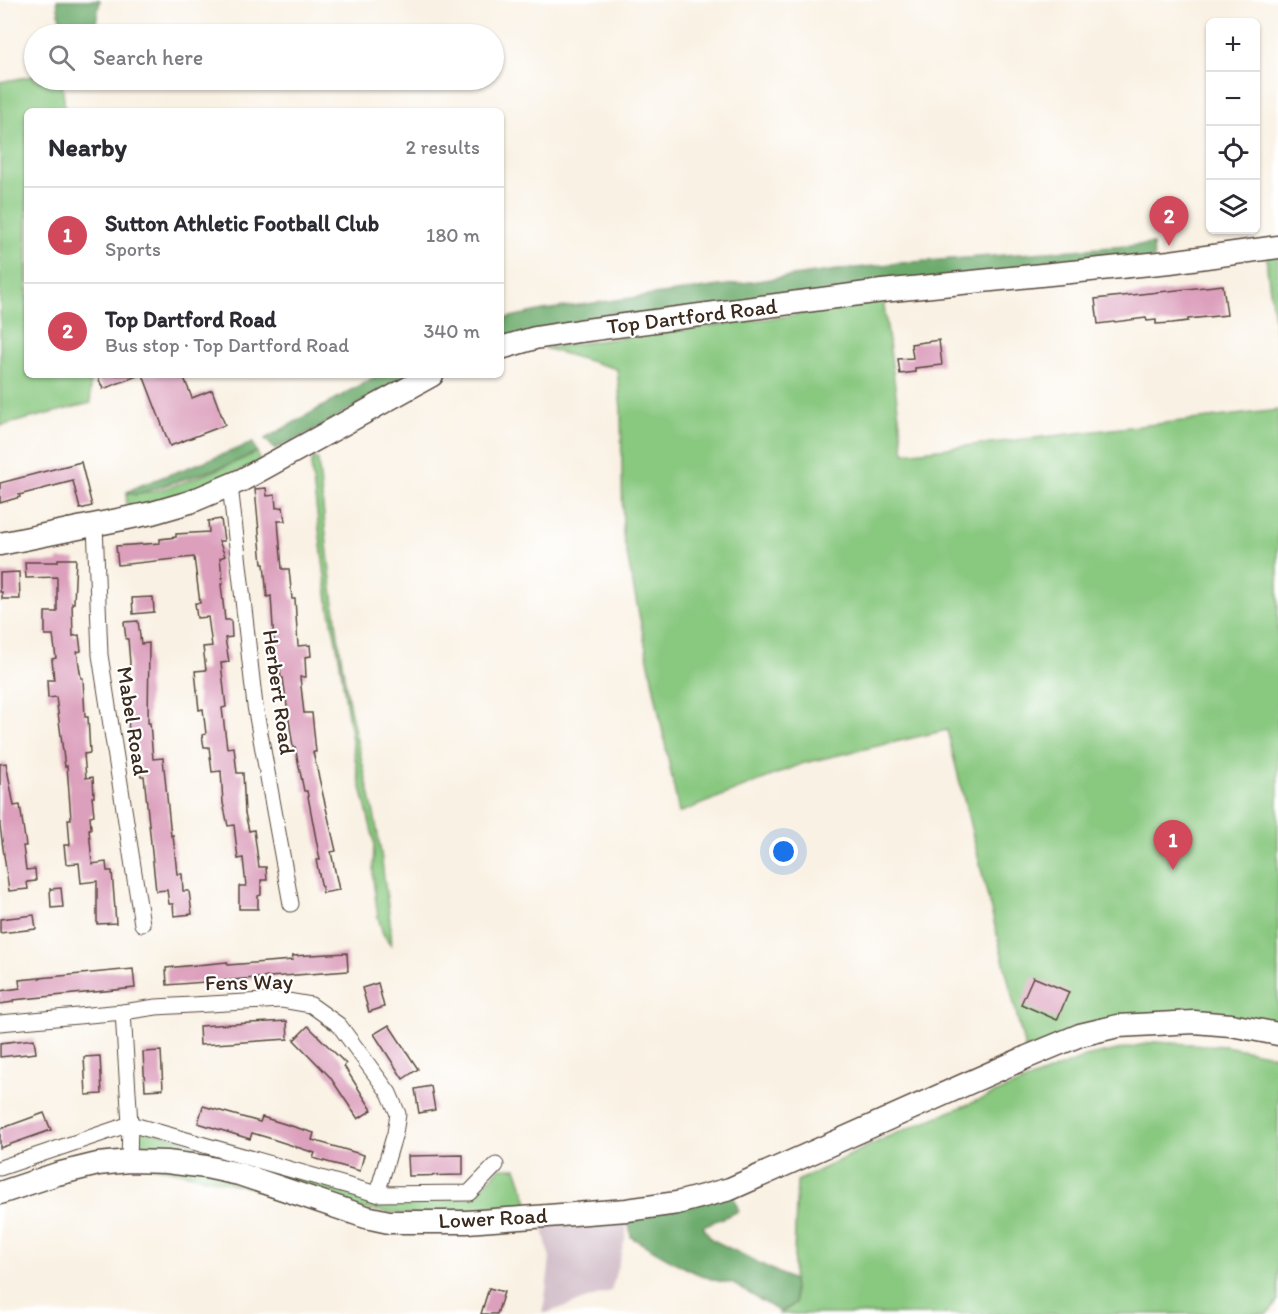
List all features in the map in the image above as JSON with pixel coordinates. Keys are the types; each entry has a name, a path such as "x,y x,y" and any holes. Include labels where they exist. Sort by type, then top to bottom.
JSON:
{"street":[{"name":"Top Dartford Road","path":"504,347 535,338 579,331 823,299 1170,262 1278,247"},
{"path":"0,544 152,513 190,502 230,485 426,378"},
{"name":"Herbert Road","path":"230,485 255,706 291,904"},
{"name":"Mabel Road","path":"95,524 100,655 142,924"},
{"name":"Fens Way","path":"0,1023 156,1007 291,1000 311,1005 339,1024 389,1093 398,1114 395,1133 377,1194"},
{"path":"123,1012 130,1124 129,1161"},
{"name":"Lower Road","path":"0,1193 57,1174 98,1164 129,1161 167,1162 228,1172 389,1222 467,1222 627,1210 677,1203 730,1189 1080,1035 1118,1026 1194,1022 1231,1025 1278,1034"},
{"path":"0,1168 130,1124"},
{"name":"Lower Road","path":"130,1124 377,1194 469,1193 496,1166"}],"shaded area":[{"path":"627,1210 626,1235 611,1291 543,1314 550,1259 542,1225"}],"green space":[{"path":"57,0 100,0 96,24 61,24"},
{"path":"24,78 24,90 63,90 65,108 24,108 24,378 89,378 91,403 0,426 0,82"},
{"path":"1153,244 1154,259 504,337 504,318 543,310 900,263"},
{"path":"1278,247 1278,350 1267,268 1267,250"},
{"path":"882,291 904,453 1278,410 1278,1034 1156,1023 1027,1057 947,730 804,763 679,813 623,535 621,409 617,369 544,348 801,314"},
{"path":"373,378 405,378 312,431 275,449 265,439"},
{"path":"253,443 257,452 228,465 135,495 127,492 139,486"},
{"path":"257,452 260,462 185,494 132,508 126,504 127,493 153,492 211,472"},
{"path":"314,457 318,460 339,643 349,704 373,807 390,921 391,945 383,934 378,917 373,879 374,840 358,775 328,601 311,465"},
{"path":"1154,1042 1225,1046 1278,1056 1278,1301 1268,1314 779,1314 795,1304 793,1279 797,1181 887,1137 1085,1057"},
{"path":"131,1125 377,1195 478,1192 500,1168 516,1168 533,1216 467,1221 333,1206 129,1161"},
{"path":"730,1189 739,1211 703,1226 711,1239 793,1280 795,1304 780,1312 732,1283 707,1278 631,1237 627,1210"}],"building":[{"path":"1223,285 1227,315 1172,323 1156,324 1156,320 1147,321 1146,318 1098,324 1095,299"},
{"path":"939,340 942,365 915,368 915,372 900,374 898,359 913,358 911,344"},
{"path":"98,378 132,378 103,389"},
{"path":"144,378 184,378 192,398 212,390 225,425 170,446"},
{"path":"81,462 92,506 80,509 73,481 19,495 20,497 0,503 0,483"},
{"path":"266,488 267,496 275,495 276,508 283,507 285,521 278,521 282,569 289,569 292,599 295,599 298,646 310,645 311,656 305,657 306,677 300,677 304,713 312,713 316,752 313,752 336,851 331,852 339,890 323,893 316,860 320,860 307,791 304,791 295,747 293,747 283,678 278,668 277,658 275,658 271,596 267,597 264,564 262,564 255,489"},
{"path":"221,519 224,541 219,541 225,556 220,558 223,584 221,584 225,620 231,620 232,637 225,638 229,662 221,663 226,707 222,708 227,748 234,747 237,773 243,773 245,813 249,831 254,830 259,867 266,867 267,880 261,880 258,909 239,909 239,886 246,886 243,858 238,859 234,825 228,826 223,803 221,771 212,772 209,747 204,747 202,735 206,734 203,709 199,710 195,671 206,670 203,647 212,646 208,617 197,618 195,603 200,603 194,557 118,565 116,546 160,543 160,539 176,537 176,534 209,532 208,521"},
{"path":"58,559 76,559 74,603 72,603 73,636 79,635 81,651 77,652 81,678 83,678 85,717 88,717 90,753 84,754 86,778 93,777 94,815 90,816 91,829 89,829 92,864 106,862 107,871 112,871 116,923 97,924 97,881 81,883 79,863 66,864 64,845 70,845 68,819 71,819 67,766 65,767 56,697 48,698 47,680 54,680 52,659 56,658 53,635 45,635 45,612 57,612 57,577 26,578 25,562 58,562"},
{"path":"19,572 20,599 2,599 0,573"},
{"path":"153,597 154,612 133,614 132,598"},
{"path":"138,621 141,644 149,643 148,723 150,723 153,759 163,758 177,874 182,874 183,891 189,891 192,914 174,916 173,904 169,904 167,890 156,891 144,776 141,776 138,751 130,752 127,699 130,663 124,622"},
{"path":"6,763 14,806 20,805 26,846 23,846 26,870 35,869 36,881 27,882 28,889 9,891 0,826 0,764"},
{"path":"61,888 63,907 51,908 50,889"},
{"path":"34,915 36,929 0,933 0,919"},
{"path":"347,953 348,971 167,985 166,968 227,962 228,965 293,960 292,956"},
{"path":"133,969 135,988 13,1000 13,1002 0,1004 0,991 20,988 19,980"},
{"path":"1033,977 1069,992 1057,1020 1021,1004"},
{"path":"378,983 384,1007 369,1012 362,988"},
{"path":"287,1021 288,1039 200,1045 199,1026"},
{"path":"389,1025 418,1069 403,1079 374,1034"},
{"path":"308,1026 346,1064 344,1066 372,1110 358,1119 330,1077 294,1040"},
{"path":"34,1039 36,1053 0,1057 0,1043"},
{"path":"161,1051 163,1089 145,1090 143,1052"},
{"path":"100,1056 102,1094 86,1095 84,1057"},
{"path":"431,1086 435,1110 419,1113 415,1089"},
{"path":"203,1106 260,1122 262,1117 314,1133 312,1140 364,1155 360,1171 313,1158 315,1153 269,1138 252,1133 250,1139 198,1123"},
{"path":"44,1113 51,1130 0,1148 0,1129"},
{"path":"463,1155 463,1175 409,1176 408,1156"},
{"path":"489,1288 504,1292 497,1314 481,1314"}],"place":[{"name":"Top Dartford Road","path":"1169,246"},
{"name":"Sutton Athletic Football Club","path":"1173,870"}]}
